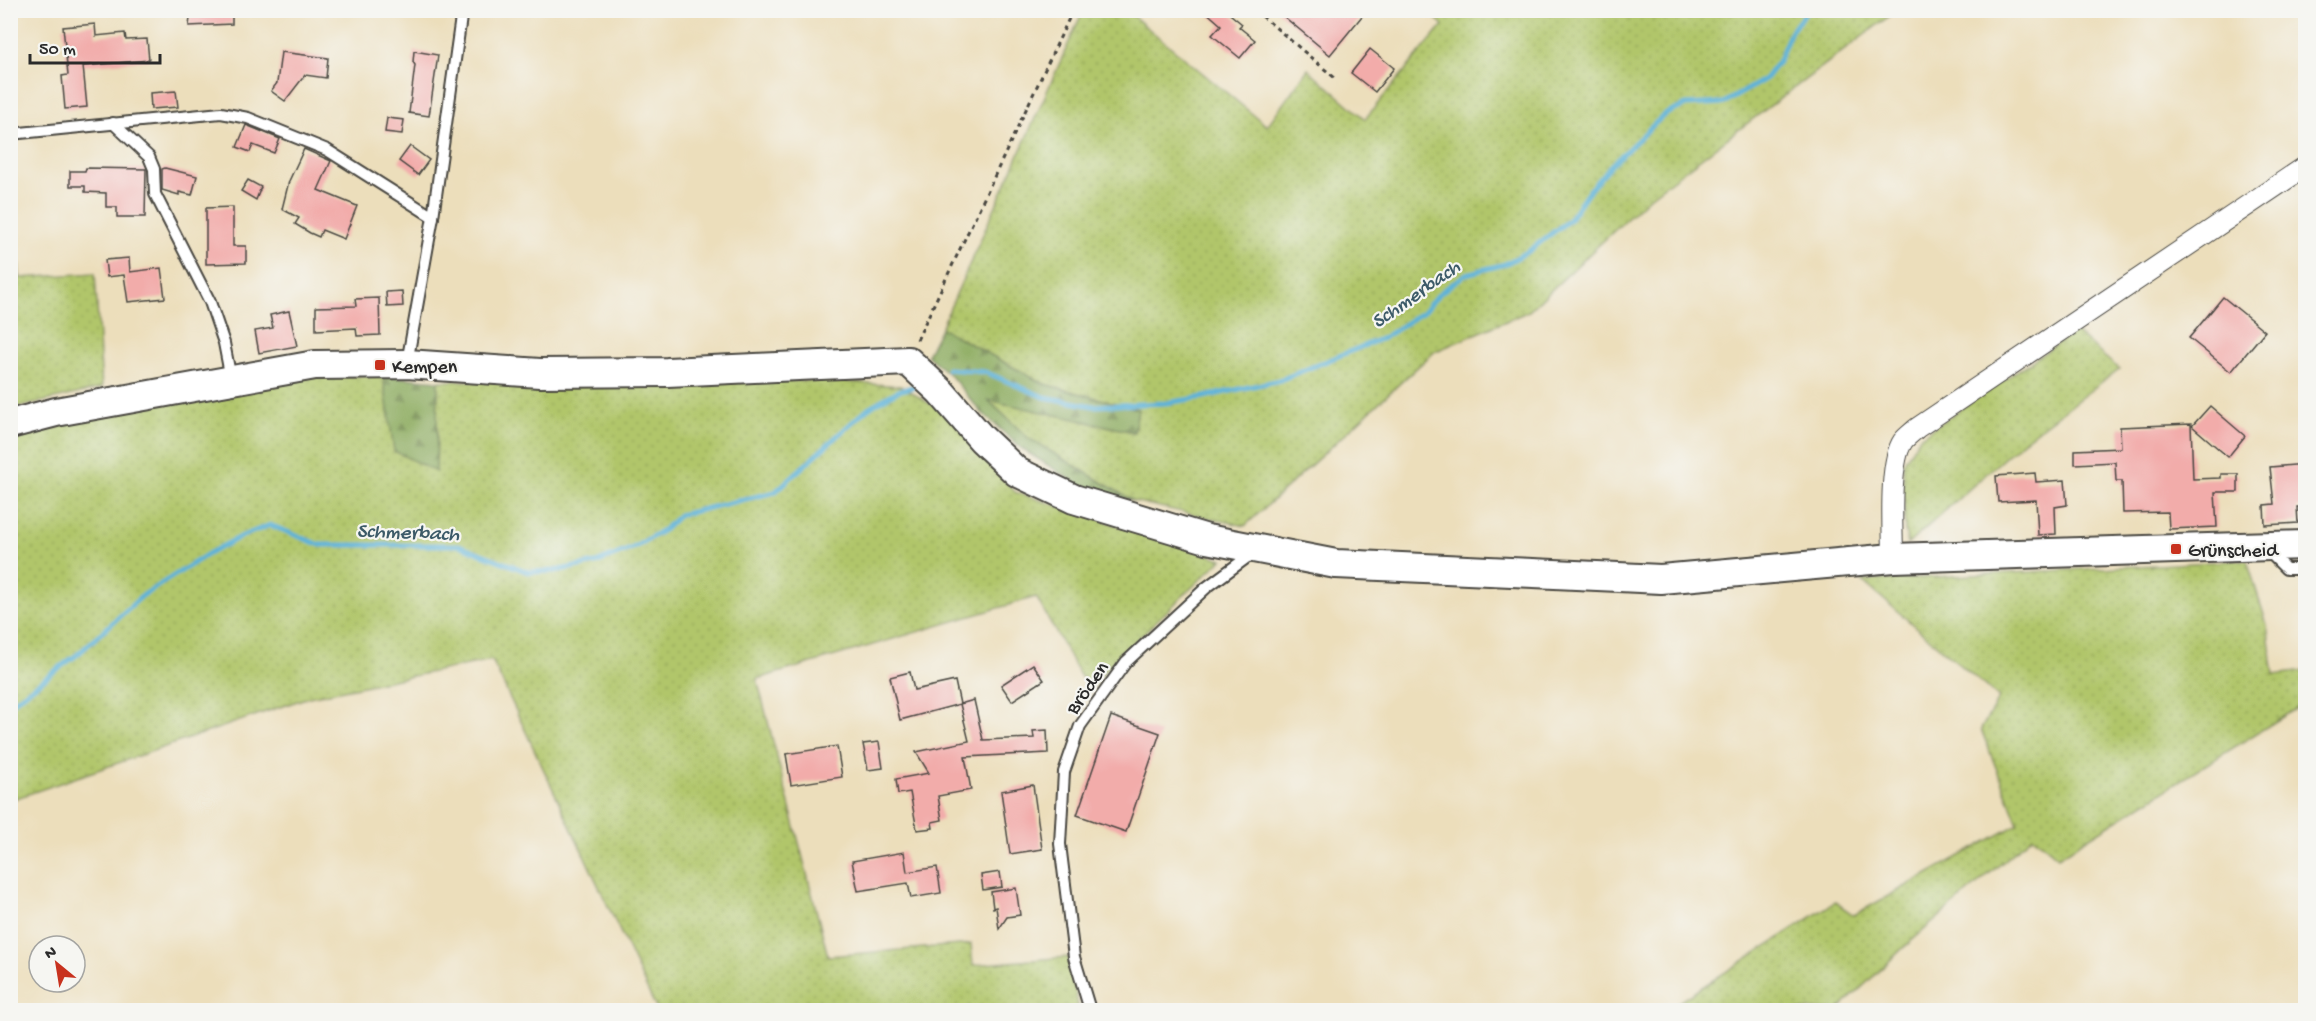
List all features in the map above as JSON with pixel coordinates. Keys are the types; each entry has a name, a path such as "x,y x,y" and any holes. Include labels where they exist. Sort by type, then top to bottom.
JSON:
{"street":[{"path":"1893,558 1894,478 1897,458 1904,440 1917,428 2306,166"},
{"path":"10,424 56,412 315,365 407,364 540,373 667,372 908,361 940,391 982,439 1017,472 1074,499 1207,539 1336,564 1661,579 1893,558 2306,544"}],"lane":[{"path":"407,364 434,217 462,10"},
{"path":"10,134 221,113 248,118 327,150 434,217"},
{"path":"113,123 149,157 154,169 155,194 210,302 224,343 231,380"},
{"path":"2264,546 2286,569 2306,569"},
{"name":"Bröden","path":"1090,1011 1074,957 1060,844 1064,772 1080,726 1126,662 1207,587 1258,549"}],"path":[{"path":"908,361 1073,10"},
{"path":"1255,10 1335,78"}],"green space":[{"path":"1083,11 1127,11 1267,126 1308,69 1365,119 1443,25 1427,11 1896,11 1651,196 1529,311 1434,352 1245,526 1133,501 1028,438 987,399 1134,432 1138,409 1044,384 941,328"},
{"path":"10,184 20,278 95,273 102,388 11,409"},
{"path":"941,328 1044,384 1138,409 1134,432 988,400 1028,438 1133,501 1089,491 1022,449 981,412 951,376 927,355"},
{"path":"2075,332 2119,369 2022,442 1908,544 1905,531 1903,463 1921,436"},
{"path":"383,376 436,471 438,381 829,381 901,386 947,414 1015,492 1222,559 1109,666 1094,686 1081,677 1036,597 757,679 828,956 971,944 973,965 1068,957 1079,1010 657,1010 492,660 309,697 11,800 11,440 92,416 309,377"},
{"path":"383,376 438,381 436,472 394,451"},
{"path":"2247,560 2267,625 2274,675 2305,671 2305,703 2058,857 2033,836 1901,950 1838,1010 1666,1010 1835,902 1854,915 2018,824 1981,729 1999,698 1862,581"}],"building":[{"path":"191,10 232,10 232,24 189,26"},
{"path":"1204,10 1225,10 1242,24 1239,27 1255,40 1240,58 1212,35 1221,25"},
{"path":"1276,10 1367,10 1330,55"},
{"path":"95,24 96,36 125,33 126,40 147,39 149,60 83,66 87,107 65,109 62,76 68,75 63,27"},
{"path":"1370,49 1394,68 1375,92 1351,73"},
{"path":"414,51 438,55 429,116 409,113 415,65"},
{"path":"281,52 328,58 326,78 305,75 285,101 271,91 277,83"},
{"path":"176,91 178,107 151,109 150,93"},
{"path":"387,118 404,120 402,134 385,132"},
{"path":"246,125 280,139 274,153 253,145 250,152 237,147"},
{"path":"410,146 429,160 418,175 399,161"},
{"path":"304,149 331,161 318,190 357,206 344,239 322,230 319,237 310,233 295,224 299,218 282,209 289,181"},
{"path":"86,168 146,169 145,217 117,217 117,207 106,207 106,193 85,192 85,186 70,186 70,171 85,171"},
{"path":"162,169 197,176 192,195 179,192 179,195 162,190"},
{"path":"248,180 261,187 256,200 241,191"},
{"path":"233,207 233,246 246,246 246,263 206,264 206,208"},
{"path":"129,258 130,272 161,268 165,298 128,302 124,275 107,277 105,260"},
{"path":"402,291 403,306 387,307 386,292"},
{"path":"2223,297 2265,331 2231,372 2189,338"},
{"path":"379,298 380,335 357,336 356,328 316,330 316,307 356,306 355,299"},
{"path":"289,311 297,346 259,353 255,331 273,328 270,315"},
{"path":"2210,406 2245,436 2228,457 2192,426"},
{"path":"2191,424 2193,479 2221,478 2221,474 2238,474 2238,492 2215,492 2217,527 2169,529 2168,512 2123,513 2122,481 2116,481 2115,462 2075,464 2075,450 2121,448 2120,427"},
{"path":"2306,464 2306,507 2297,507 2298,523 2265,525 2264,505 2274,504 2270,467"},
{"path":"2035,473 2036,482 2065,480 2067,505 2055,507 2056,534 2038,535 2036,500 1998,502 1996,476"},
{"path":"1033,664 1044,680 1012,701 1001,685"},
{"path":"910,672 914,690 955,681 960,704 900,720 890,677"},
{"path":"974,700 983,740 1034,738 1033,731 1047,730 1048,753 965,757 971,790 938,796 942,820 932,822 933,828 917,830 910,792 898,794 896,779 929,773 916,752 969,741 960,704"},
{"path":"1111,716 1160,733 1126,832 1077,815"},
{"path":"879,742 883,768 868,770 863,744"},
{"path":"837,746 842,777 791,785 786,754"},
{"path":"1033,785 1042,849 1010,854 1001,791"},
{"path":"904,852 907,872 937,867 941,893 911,898 908,883 858,891 852,861"},
{"path":"1000,872 1002,887 983,890 981,875"},
{"path":"1016,888 1020,915 1007,917 999,929 991,892"}],"waterway":[{"name":"Schmerbach","path":"948,369 985,372 1044,397 1093,406 1166,403 1280,380 1383,338 1423,312 1441,292 1466,274 1505,264 1529,251 1569,220 1587,193 1611,165 1664,115 1686,105 1724,103 1765,79 1778,62 1791,31 1808,10"},
{"name":"Schmerbach","path":"10,704 78,654 142,596 208,554 240,537 270,525 320,545 459,545 528,572 554,571 596,563 635,547 665,529 679,515 775,492 868,408 898,391 916,386"}],"place":[{"name":"Kempen","path":"380,365"},
{"name":"Grünscheid","path":"2176,549"}]}
